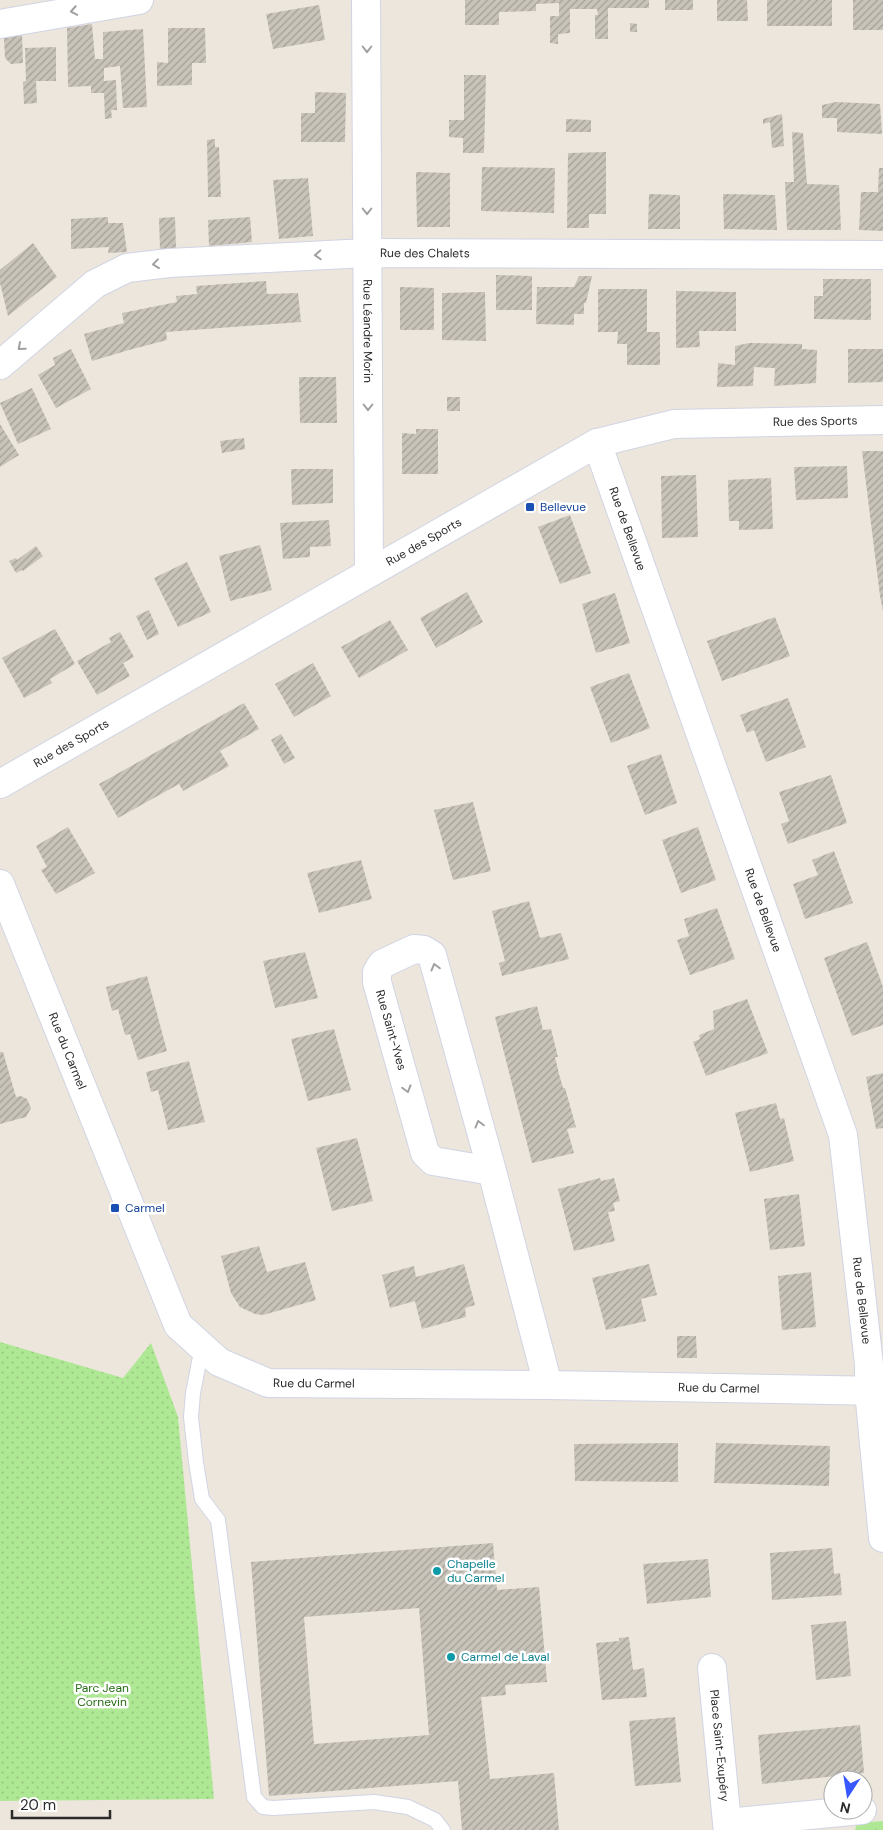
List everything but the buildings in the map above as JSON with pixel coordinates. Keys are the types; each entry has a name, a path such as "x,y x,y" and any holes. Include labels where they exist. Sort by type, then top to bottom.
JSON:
{"street":[{"path":"0,24 139,0"},
{"name":"Rue Léandre Morin","path":"366,0 369,573"},
{"name":"Rue des Chalets","path":"0,365 95,284 127,268 169,263 367,253 883,255"},
{"name":"Rue des Sports","path":"0,784 597,443 674,424 883,420"},
{"name":"Rue de Bellevue","path":"597,443 843,1135 869,1364 876,1391 883,1538"},
{"name":"Rue du Carmel","path":"0,884 178,1325 219,1362 268,1383 548,1385 876,1391"},
{"name":"Rue Saint-Yves","path":"492,1171 433,1161 425,1153 377,982 377,972 382,964 414,949 424,950 432,955 492,1171 548,1385"},
{"name":"Place Saint-Exupéry","path":"712,1668 728,1826 823,1815"}],"lane":[{"path":"202,1347 193,1393 191,1417 196,1462 202,1499 218,1520 254,1797 263,1807 272,1808 374,1802 408,1807 434,1820 443,1830"}],"green space":[{"name":"Parc Jean Cornevin","path":"0,1342 123,1378 151,1343 178,1417 214,1799 0,1801"},
{"path":"883,1821 883,1830 855,1830 857,1823"}],"place":[{"name":"Bellevue","path":"530,507"},
{"name":"Carmel","path":"115,1208"},
{"name":"Chapelle du Carmel","path":"437,1571"},
{"name":"Carmel de Laval","path":"451,1657"}]}
